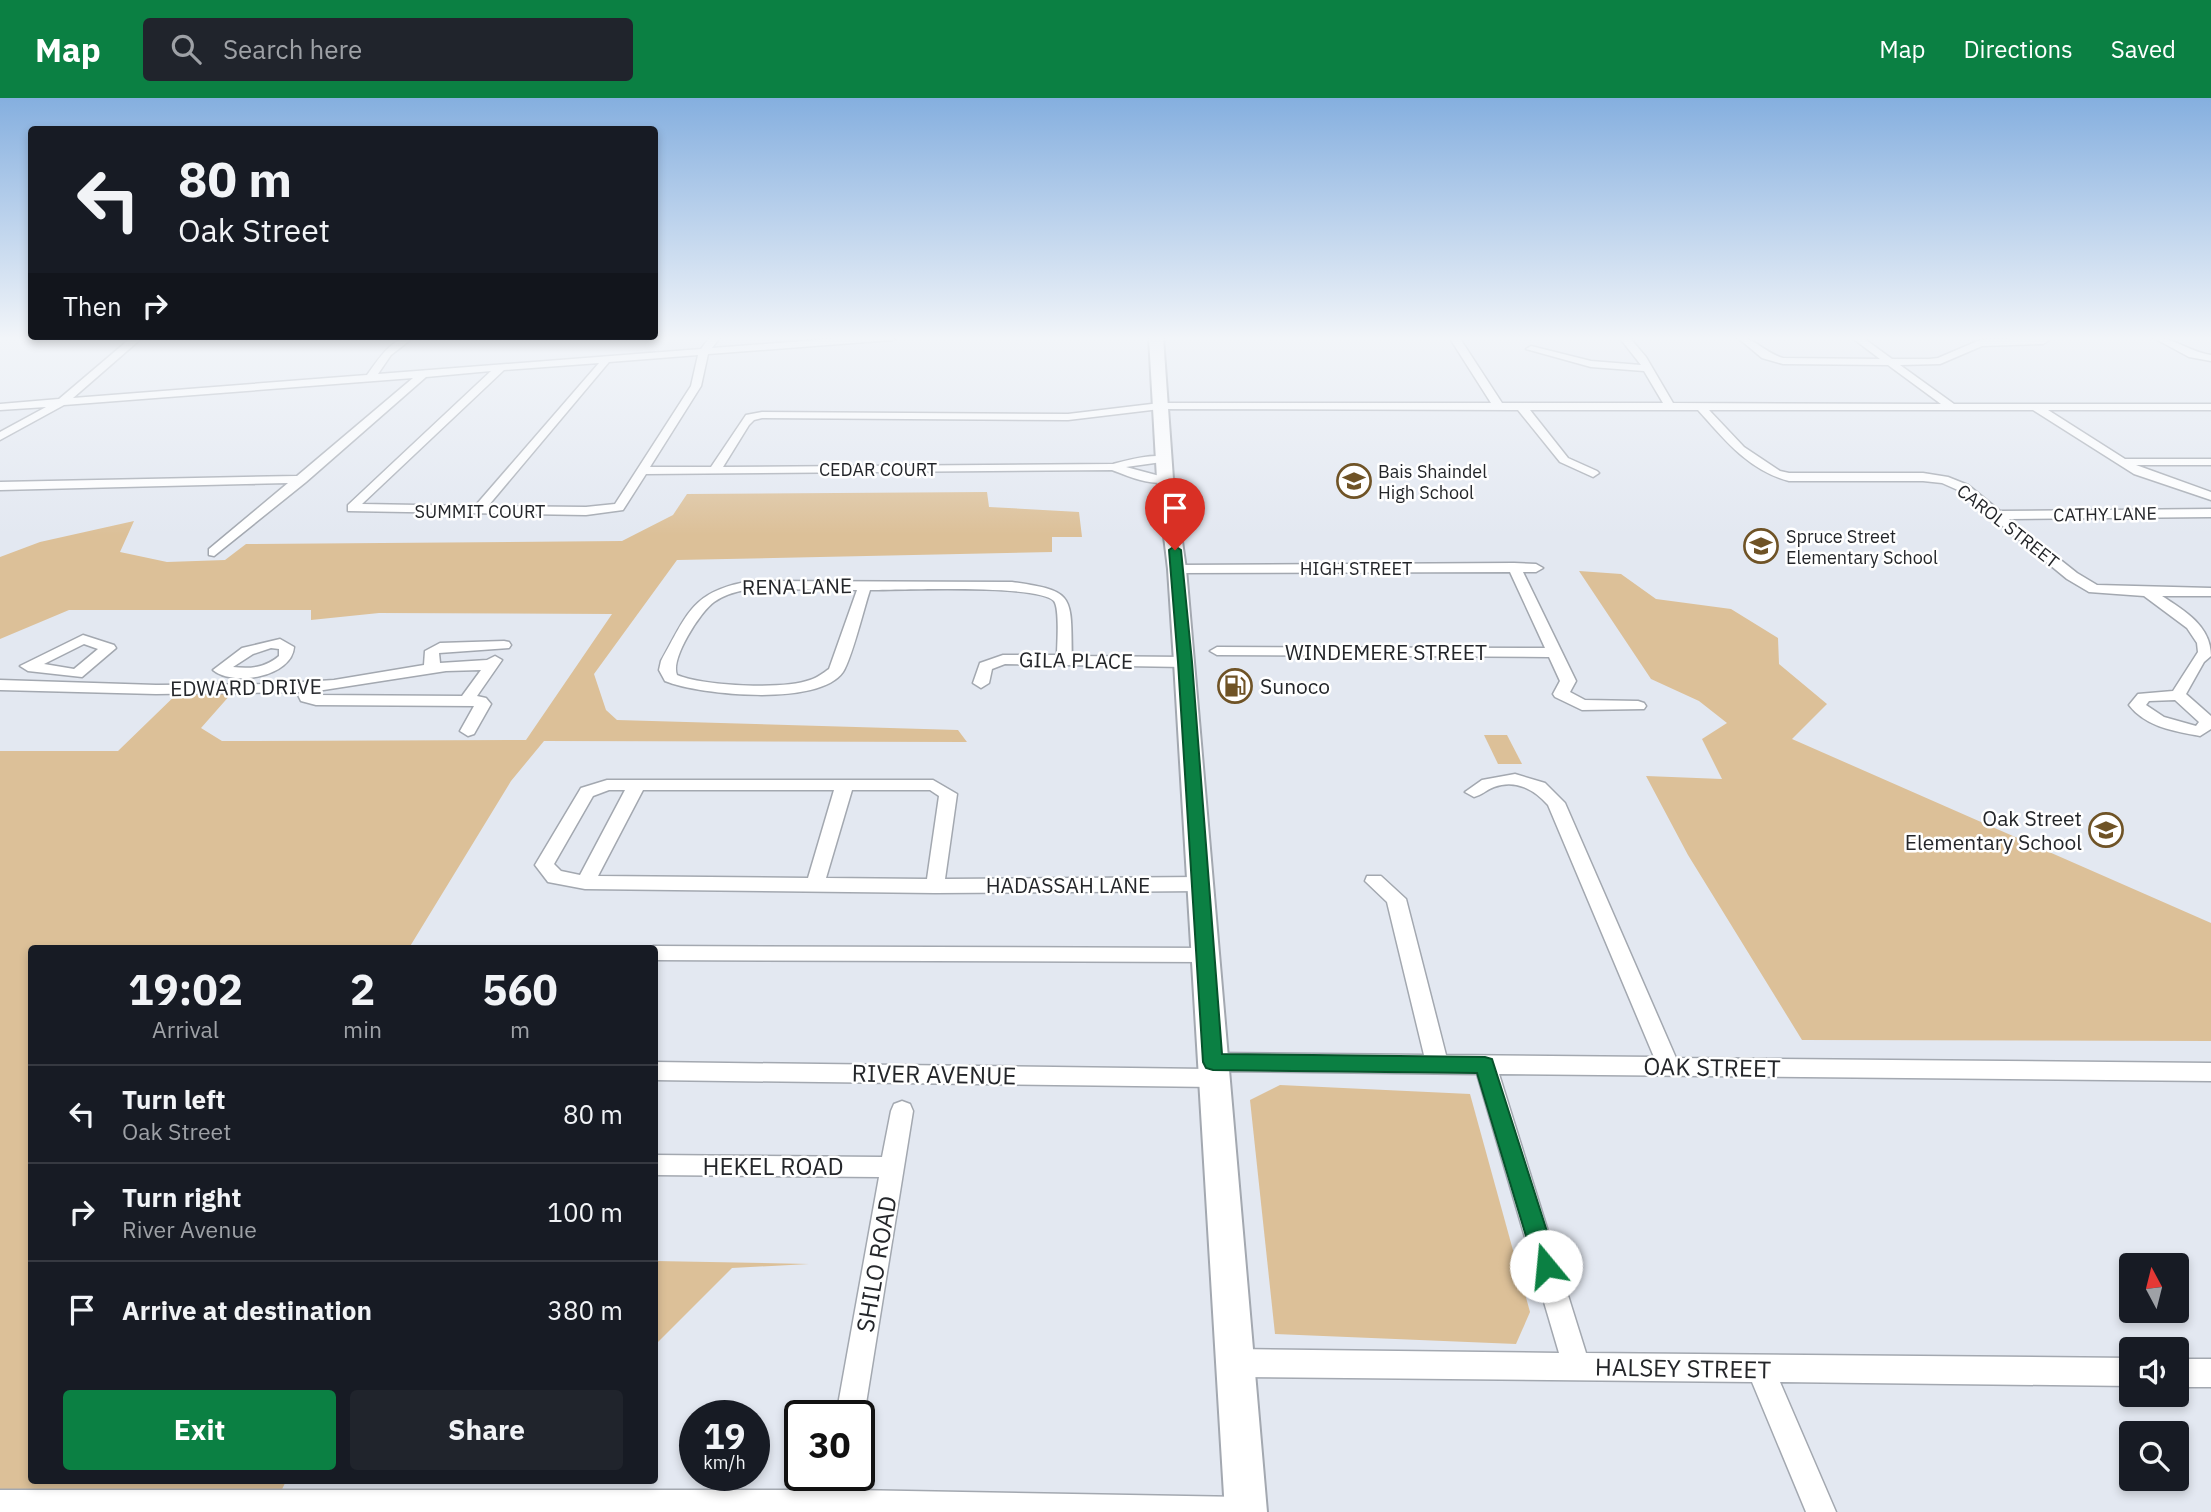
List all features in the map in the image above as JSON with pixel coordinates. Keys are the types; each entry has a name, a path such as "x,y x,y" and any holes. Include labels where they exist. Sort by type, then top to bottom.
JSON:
{"highway":[{"path":"1160,403 1185,662 1244,1512"}],"street":[{"path":"0,407 50,403"},
{"path":"0,437 60,403"},
{"path":"214,552 390,403"},
{"name":"SUMMIT COURT","path":"463,403 352,508 603,510 619,507 643,471"},
{"path":"477,511 571,403"},
{"path":"643,471 685,403"},
{"path":"1496,403 1499,407"},
{"path":"1667,403 1670,407"},
{"path":"1946,403 1952,407"},
{"path":"715,470 745,423 750,417 756,416 1068,417 1160,406 2211,407"},
{"path":"1522,407 1564,460 1593,473"},
{"name":"CAROL STREET","path":"1701,407 1757,464 1773,474 1789,477 1923,477 1944,480 1964,488 2085,584 2105,591 2211,592"},
{"path":"2036,407 2118,462 2153,479 2211,496"},
{"path":"0,429 18,427"},
{"name":"CEDAR COURT","path":"643,471 1113,467 1131,461 1165,469"},
{"path":"2118,462 2211,462"},
{"name":"CEDAR COURT","path":"1113,467 1142,477 1165,469"},
{"path":"0,486 302,479"},
{"name":"CATHY LANE","path":"1998,515 2211,513"},
{"path":"1514,567 1568,681 1561,694 1582,705 1638,706"},
{"name":"HIGH STREET","path":"1177,569 1536,568"},
{"name":"RENA LANE","path":"865,585 836,671 824,680 808,686 782,688 691,686 670,678 668,661 702,603 713,594 731,587 751,585 865,585 1012,586 1046,590 1060,599 1064,609 1065,660"},
{"path":"2147,592 2203,636 2206,653 2198,660 2178,695"},
{"path":"432,668 432,651 440,647 504,645 467,700"},
{"name":"WINDEMERE STREET","path":"1217,651 1555,653"},
{"name":"GILA PLACE","path":"981,683 985,666 1003,659 1185,662"},
{"name":"EDWARD DRIVE","path":"0,685 60,688 312,687 461,663 491,665"},
{"path":"201,688 221,670"},
{"path":"60,688 77,674"},
{"path":"312,687 306,695 316,700 467,700 484,704 468,731"},
{"path":"1474,792 1480,785 1493,781 1520,781 1539,787 1556,803 1669,1066"},
{"path":"815,884 845,784"},
{"name":"HADASSAH LANE","path":"935,886 948,794 933,785 607,785 587,792 544,865 555,877 585,882 935,886 1201,884"},
{"path":"585,882 637,785"},
{"path":"1374,880 1396,899 1437,1064"},
{"path":"658,953 1206,955"},
{"name":"OAK STREET","path":"1214,1070 1437,1064 2211,1072"},
{"path":"1485,1065 1577,1367"},
{"name":"RIVER AVENUE","path":"658,1070 1214,1070"},
{"name":"SHILO ROAD","path":"853,1400 902,1111"},
{"name":"HEKEL ROAD","path":"658,1165 892,1167"},
{"name":"HALSEY STREET","path":"1235,1363 2119,1372"},
{"path":"1760,1368 1821,1512"},
{"path":"2189,1373 2211,1373"},
{"path":"835,1505 837,1491"},
{"path":"0,1505 835,1505 1244,1512"}],"shaded area":[{"path":"987,492 989,507 1079,512 1082,537 1052,537 1052,552 677,560 594,674 606,710 617,720 958,730 967,742 544,741 511,781 411,945 28,945 28,1484 285,1484 271,1512 0,1512 0,751 118,751 185,686 239,685 201,728 222,741 526,740 612,614 379,613 311,620 311,610 69,610 0,639 0,557 40,542 134,521 120,552 167,562 225,560 246,544 622,541 673,515 687,494"},
{"path":"1579,571 1621,574 1656,599 1731,609 1778,638 1779,664 1827,704 1792,739 2211,923 2211,1041 1802,1040 1688,855 1646,776 1722,779 1702,739 1727,723 1699,701 1651,679"},
{"path":"1484,735 1507,735 1522,764 1498,764"},
{"path":"1280,1085 1470,1094 1530,1312 1516,1344 1275,1334 1250,1100"},
{"path":"658,1261 809,1264 732,1268 658,1342"}],"place":[{"name":"Bais Shaindel High School","path":"1354,481"},
{"name":"Spruce Street Elementary School","path":"1761,546"},
{"name":"Sunoco","path":"1235,686"},
{"name":"Oak Street Elementary School","path":"2106,830"}],"route":[{"path":"1175,550 1213,1062 1485,1065 1546,1266"}]}
